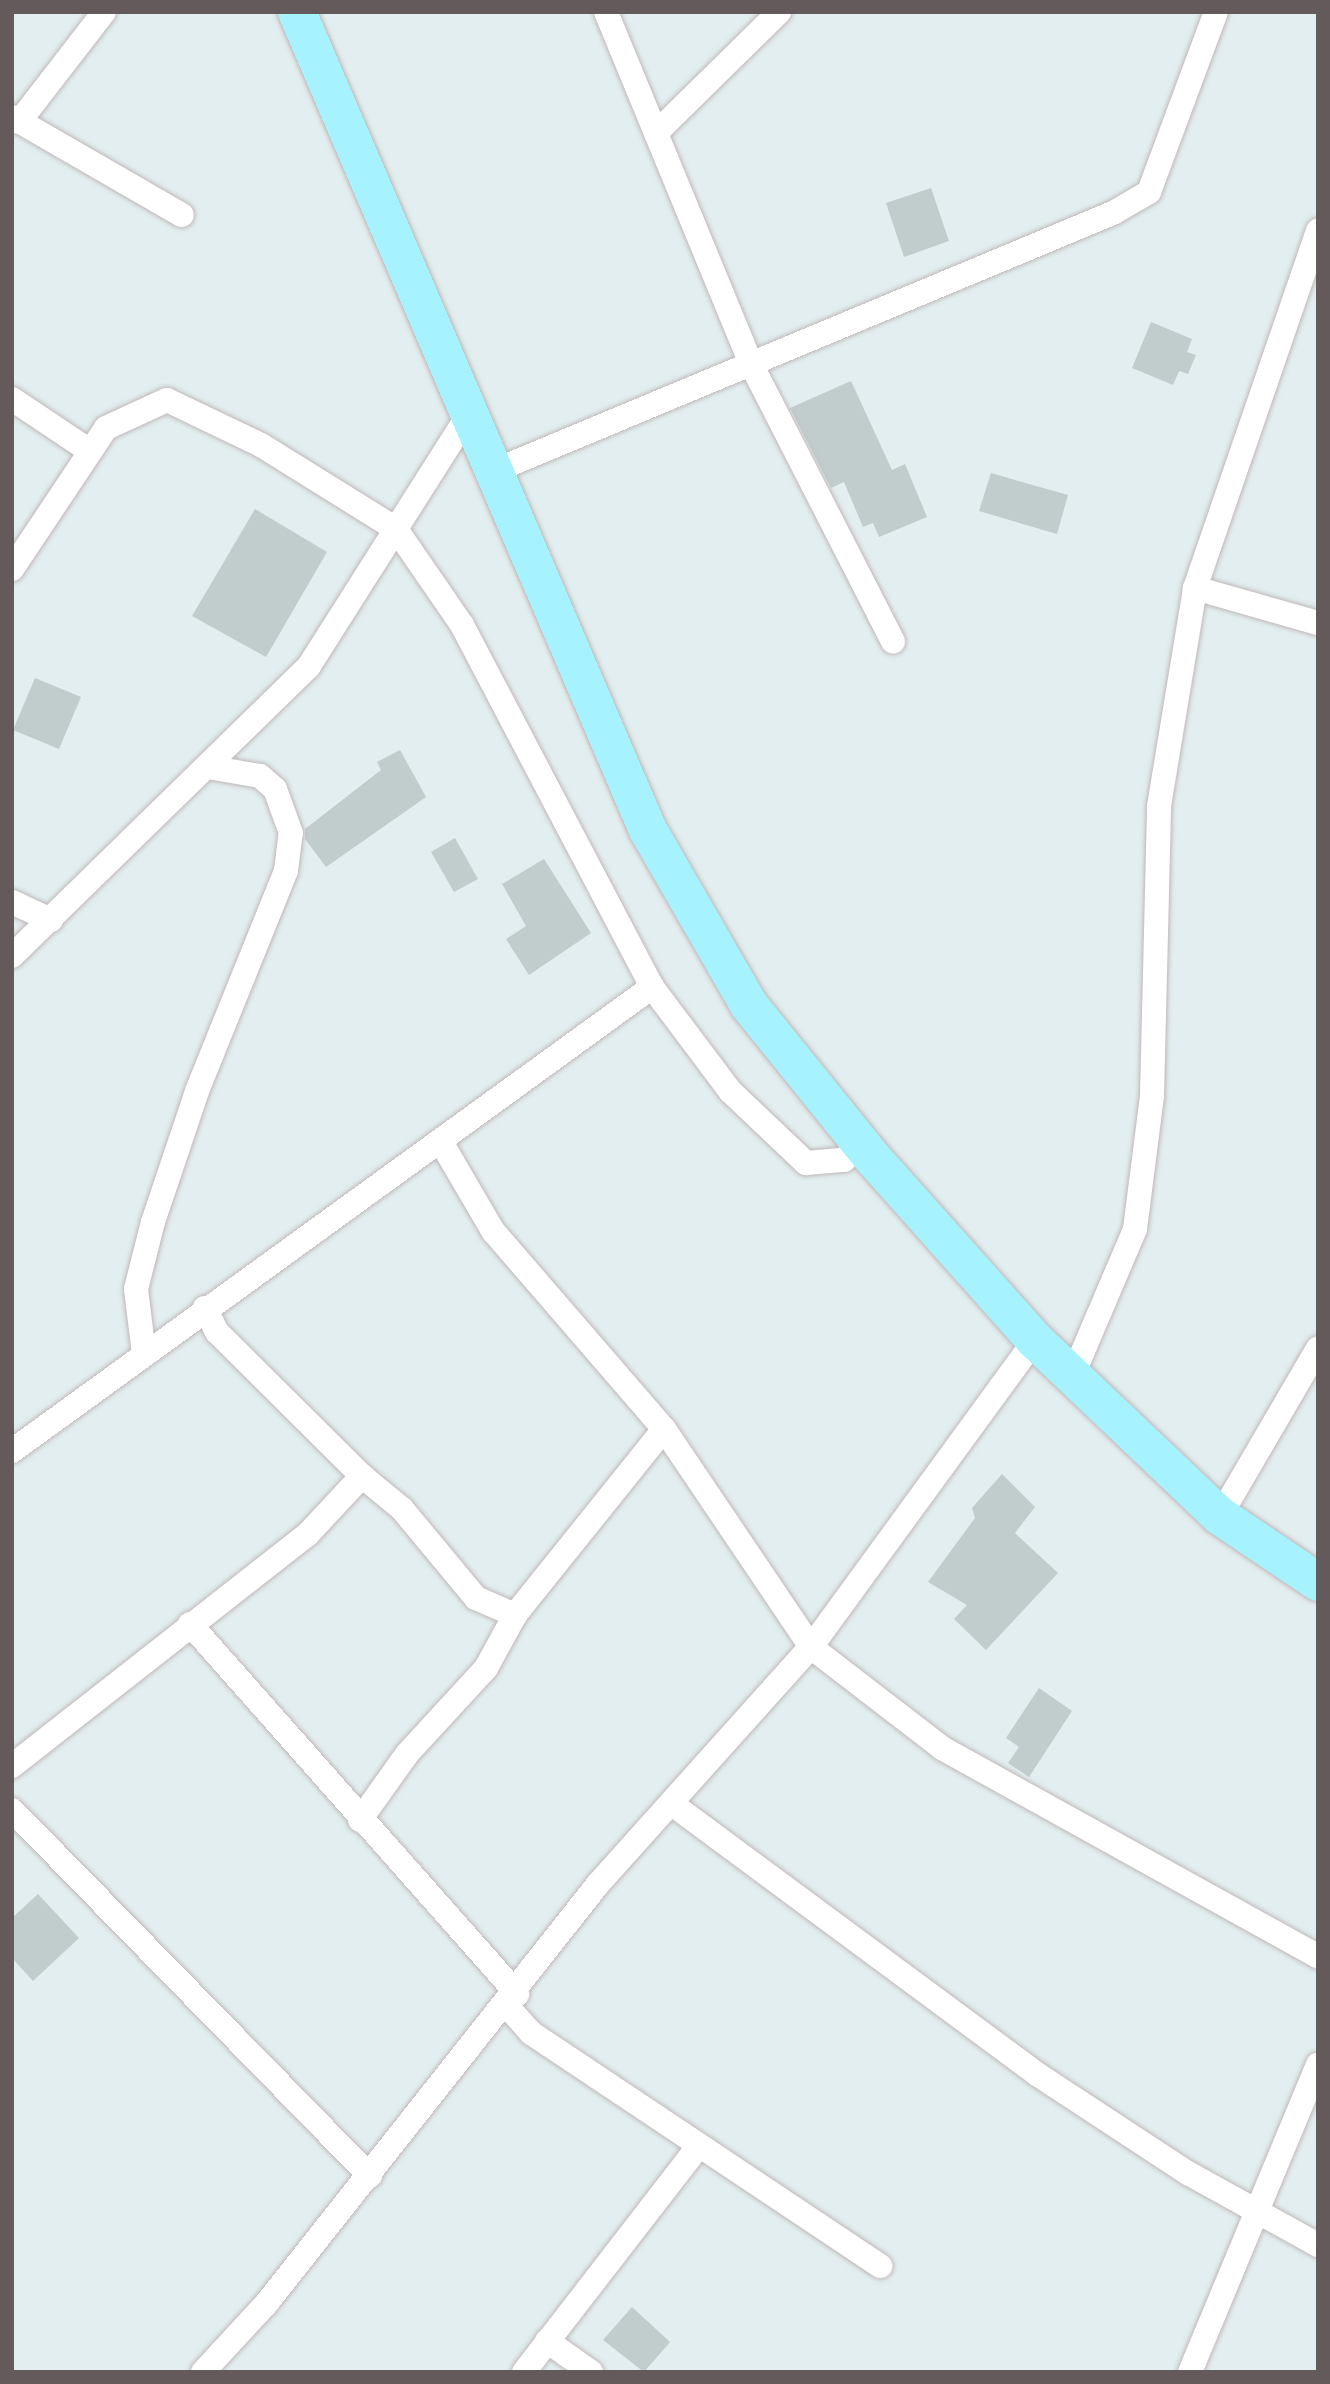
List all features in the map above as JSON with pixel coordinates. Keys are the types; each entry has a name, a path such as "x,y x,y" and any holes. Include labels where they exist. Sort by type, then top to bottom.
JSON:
{"main road":[{"path":"297,12 472,409 494,471 648,830 750,1005 860,1143 1035,1340 1220,1516 1318,1582"}],"street":[{"path":"104,12 16,119 182,215"},
{"path":"606,12 750,362 893,641"},
{"path":"656,133 779,12"},
{"path":"494,471 750,362 1113,213 1149,191 1216,12"},
{"path":"1072,1377 1135,1229 1152,1096 1159,806 1195,587 1318,231"},
{"path":"12,399 90,451"},
{"path":"12,569 106,428 167,400 261,445 396,529 462,625 652,987 730,1091 806,1163 844,1160 860,1143"},
{"path":"12,956 309,666 472,409"},
{"path":"1195,587 1318,623"},
{"path":"144,1354 136,1289 153,1222 197,1091 286,871 290,833 275,789 260,776 208,767"},
{"path":"12,902 51,920"},
{"path":"12,1451 205,1308 440,1142 652,987"},
{"path":"440,1142 493,1231 664,1429 811,1647 942,1748 1318,1956"},
{"path":"205,1308 216,1332 362,1476 402,1509 476,1598 515,1615"},
{"path":"203,2372 370,2176 512,2000 598,1884 811,1647 1035,1340"},
{"path":"1220,1516 1318,1348"},
{"path":"360,1820 407,1754 486,1668 515,1615 664,1429"},
{"path":"12,1766 307,1535 362,1476"},
{"path":"190,1624 512,2000 531,2033 880,2266"},
{"path":"672,1804 1037,2074 1257,2214 1318,2245"},
{"path":"12,1810 370,2176"},
{"path":"1190,2372 1318,2065"},
{"path":"524,2372 693,2153 694,2143"},
{"path":"547,2342 591,2372"}],"building":[{"path":"931,188 949,241 904,257 886,203"},
{"path":"1151,322 1192,339 1187,352 1196,355 1188,374 1179,371 1173,385 1132,368"},
{"path":"851,381 892,470 905,464 927,517 879,537 873,523 863,527 844,482 831,488 790,408"},
{"path":"991,473 1068,495 1057,534 979,511"},
{"path":"255,509 327,552 266,657 192,616"},
{"path":"35,678 81,697 59,749 13,730"},
{"path":"400,750 426,797 326,867 305,839 305,829 381,770 377,762"},
{"path":"455,838 478,879 454,892 431,852"},
{"path":"544,859 591,933 529,975 506,939 526,926 502,884"},
{"path":"1002,1474 1035,1507 1015,1533 1058,1573 986,1650 954,1619 967,1605 928,1582 975,1518 972,1508"},
{"path":"1039,1688 1072,1711 1029,1777 1008,1763 1019,1747 1006,1738"},
{"path":"38,1894 79,1938 33,1981 12,1958 12,1918"},
{"path":"632,2307 670,2342 644,2372 603,2340"}]}
